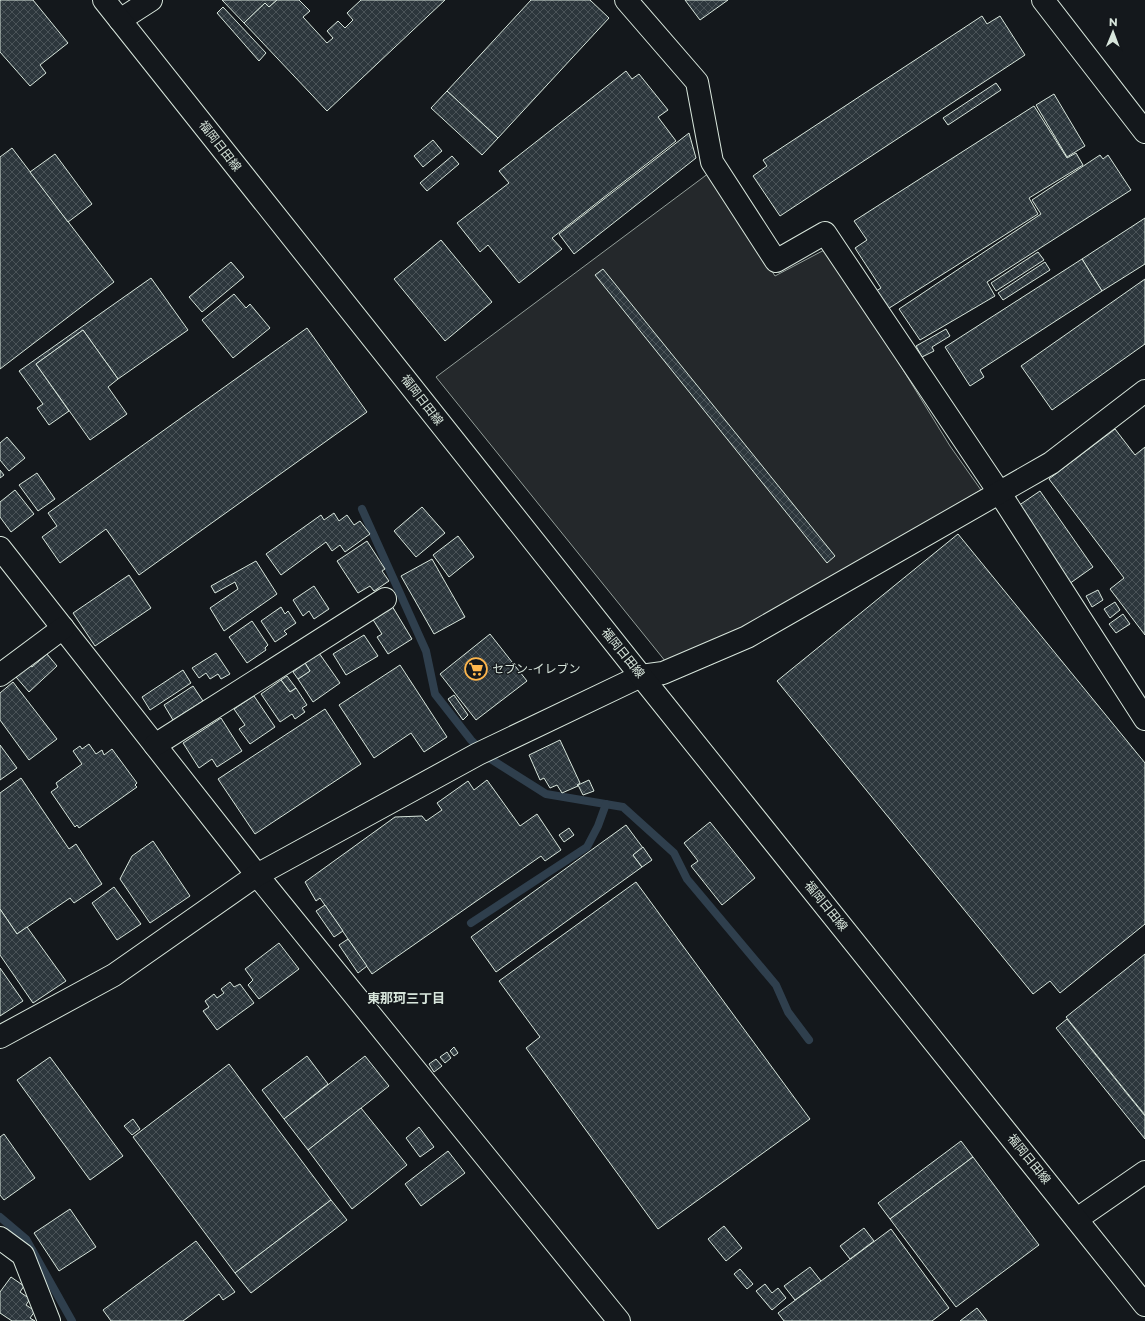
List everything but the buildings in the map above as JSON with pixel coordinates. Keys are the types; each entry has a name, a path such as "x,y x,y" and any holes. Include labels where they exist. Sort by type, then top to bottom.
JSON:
{"street":[{"name":"福岡日田線","path":"104,0 641,676 1145,1304"},
{"path":"120,20 151,0"},
{"path":"626,0 697,82 712,162 776,262 825,233 998,492 1145,719"},
{"path":"1044,0 1145,132"},
{"path":"0,1037 114,975 258,874 478,754 641,676 663,673 747,637 1051,463 1145,391"},
{"path":"0,548 258,874 619,1321"},
{"path":"155,745 385,599"},
{"path":"0,675 63,628"},
{"path":"1077,1219 1145,1172"},
{"path":"0,1238 23,1255 49,1321"}],"shaded area":[{"path":"709,173 775,276 828,248 950,446 981,490 742,630 666,662 436,377"}],"waterway":[{"path":"362,509 426,651 435,694 471,740 489,758 546,794 623,807 674,853 687,879 776,985 788,1012 809,1040"},
{"path":"471,923 587,847 598,826 606,804"},
{"path":"0,1217 26,1239 72,1321"}],"place":[{"name":"セブン-イレブン","path":"476,669"}],"district":[{"name":"東那珂三丁目","path":"406,998"}]}
